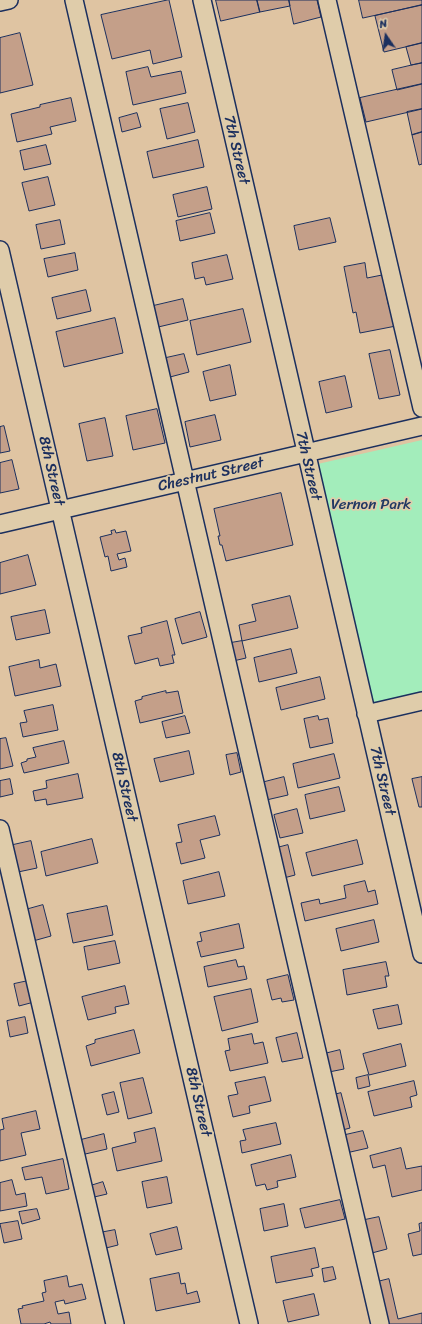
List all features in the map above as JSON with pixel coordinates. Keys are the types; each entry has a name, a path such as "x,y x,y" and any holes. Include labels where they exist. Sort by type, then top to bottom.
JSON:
{"street":[{"path":"0,2 10,0"},
{"path":"74,0 380,1324"},
{"name":"7th Street","path":"202,0 422,954"},
{"path":"327,0 422,408"},
{"name":"8th Street","path":"0,250 249,1324"},
{"name":"Chestnut Street","path":"0,524 422,426"},
{"path":"366,714 422,701"},
{"path":"0,829 115,1324"}],"green space":[{"name":"Vernon Park","path":"422,440 422,701 366,714 309,466"}],"building":[{"path":"169,0 182,57 153,64 150,50 112,59 101,15"},
{"path":"216,0 257,0 260,12 221,21"},
{"path":"257,0 289,0 290,6 260,12"},
{"path":"289,0 317,0 321,17 294,24"},
{"path":"359,0 422,0 422,5 363,18"},
{"path":"422,5 422,43 384,52 375,16"},
{"path":"20,33 33,85 0,93 0,38"},
{"path":"422,43 422,63 411,65 406,47"},
{"path":"422,63 422,84 397,90 392,70"},
{"path":"148,67 151,77 181,71 186,93 133,105 126,72"},
{"path":"422,84 422,109 366,122 360,98"},
{"path":"71,98 76,121 50,127 52,134 17,142 11,114 40,107 40,105"},
{"path":"188,103 195,132 167,139 160,109"},
{"path":"422,109 422,132 412,135 407,112"},
{"path":"137,113 141,127 122,132 119,118"},
{"path":"422,132 422,164 419,165 412,135"},
{"path":"198,140 204,167 153,178 147,152"},
{"path":"46,145 51,164 24,170 20,151"},
{"path":"48,177 55,205 29,211 22,183"},
{"path":"207,187 212,209 178,217 173,195"},
{"path":"210,213 215,233 180,241 176,221"},
{"path":"330,218 336,242 299,250 294,226"},
{"path":"60,220 65,244 41,249 36,225"},
{"path":"75,253 78,270 48,277 44,259"},
{"path":"227,255 233,279 206,285 204,277 195,279 192,263"},
{"path":"365,263 367,278 382,275 389,307 392,307 396,326 360,333 356,312 353,313 344,267"},
{"path":"86,290 91,311 57,319 52,298"},
{"path":"183,299 188,320 154,328 149,307"},
{"path":"243,309 251,342 197,355 190,321"},
{"path":"115,318 123,353 64,367 56,332"},
{"path":"390,350 400,395 379,399 369,354"},
{"path":"184,354 189,372 170,377 166,358"},
{"path":"230,365 236,395 210,401 203,372"},
{"path":"345,376 352,407 326,413 319,382"},
{"path":"157,409 165,443 133,450 126,416"},
{"path":"215,415 221,440 190,447 185,422"},
{"path":"105,418 113,456 87,461 79,424"},
{"path":"4,426 10,451 0,453 0,427"},
{"path":"12,460 19,489 0,493 0,463"},
{"path":"281,493 293,545 226,561 222,545 220,545 218,536 220,536 214,509"},
{"path":"115,530 116,533 126,531 131,551 117,554 119,560 125,558 127,567 111,571 108,556 105,557 100,537 112,534 111,531"},
{"path":"28,555 36,585 0,594 0,563"},
{"path":"290,596 298,628 242,641 239,625 256,621 252,605"},
{"path":"45,610 50,633 16,640 11,617"},
{"path":"200,612 207,637 182,644 175,619"},
{"path":"167,621 175,655 172,655 174,663 160,666 158,658 135,664 128,636 142,633 141,628"},
{"path":"242,641 246,658 229,662 225,644"},
{"path":"291,649 297,673 259,682 254,658"},
{"path":"39,660 40,668 56,664 61,686 15,696 9,667"},
{"path":"320,677 325,699 281,710 276,688"},
{"path":"166,691 166,693 178,691 183,713 140,723 135,701 142,699 142,697"},
{"path":"53,705 58,730 23,737 20,723 27,722 24,711"},
{"path":"185,716 190,733 166,738 162,722"},
{"path":"318,716 319,720 328,718 333,743 310,748 304,719"},
{"path":"6,738 13,766 0,769 0,739"},
{"path":"64,741 69,763 24,773 21,763 27,761 27,759 36,757 33,748"},
{"path":"189,751 194,774 160,782 154,759"},
{"path":"237,753 241,772 230,775 226,755"},
{"path":"334,754 340,778 298,788 293,764"},
{"path":"78,774 83,798 47,805 46,799 35,801 33,791 47,788 46,781"},
{"path":"284,777 288,795 262,801 257,784"},
{"path":"422,777 422,807 419,807 412,779"},
{"path":"10,779 13,794 0,797 0,781"},
{"path":"339,787 345,811 310,819 305,795"},
{"path":"297,809 303,833 280,838 274,815"},
{"path":"215,816 220,835 200,840 205,858 181,864 176,843 182,842 178,825"},
{"path":"92,839 98,863 46,876 41,852"},
{"path":"357,840 363,864 312,876 306,853"},
{"path":"31,841 37,868 18,872 13,845"},
{"path":"288,845 295,875 280,879 273,849"},
{"path":"219,872 225,896 188,904 183,881"},
{"path":"365,881 368,892 375,890 378,904 305,921 301,903 319,899 320,904 346,898 344,886"},
{"path":"43,905 51,936 33,941 25,910"},
{"path":"107,906 113,935 73,943 67,914"},
{"path":"374,920 379,942 341,951 336,929"},
{"path":"239,924 244,948 201,957 197,942 202,941 200,933"},
{"path":"115,941 120,963 88,970 84,947"},
{"path":"236,960 238,967 244,966 247,979 208,987 204,967"},
{"path":"386,962 389,976 385,976 387,987 347,995 343,970"},
{"path":"288,975 294,1000 282,1002 281,998 272,1000 267,980"},
{"path":"28,981 34,1002 19,1006 14,984"},
{"path":"125,986 129,1004 115,1007 116,1013 88,1020 82,997"},
{"path":"251,989 258,1022 222,1031 214,997"},
{"path":"398,1005 402,1024 378,1029 373,1010"},
{"path":"25,1017 28,1033 10,1037 7,1021"},
{"path":"134,1030 140,1053 91,1066 86,1046 95,1043 95,1040"},
{"path":"297,1033 303,1058 282,1062 276,1038"},
{"path":"252,1034 254,1044 263,1042 268,1063 230,1071 225,1051 230,1050 228,1039"},
{"path":"401,1044 406,1066 369,1075 363,1054"},
{"path":"340,1050 344,1069 324,1073 320,1055"},
{"path":"368,1075 370,1086 358,1089 356,1078"},
{"path":"265,1077 271,1101 249,1106 250,1113 233,1117 228,1096 238,1094 235,1083"},
{"path":"143,1078 152,1113 128,1119 120,1083"},
{"path":"414,1081 417,1095 410,1097 412,1107 374,1116 368,1092"},
{"path":"114,1092 119,1112 107,1115 102,1095"},
{"path":"341,1093 350,1128 339,1131 330,1096"},
{"path":"36,1111 40,1129 21,1133 26,1155 0,1161 0,1130 4,1129 2,1119"},
{"path":"276,1123 281,1144 242,1153 240,1141 246,1140 243,1130"},
{"path":"155,1128 162,1161 117,1171 112,1148 136,1142 134,1133"},
{"path":"363,1131 368,1148 346,1153 341,1136"},
{"path":"104,1134 107,1149 81,1155 77,1141"},
{"path":"401,1148 406,1169 422,1166 422,1190 392,1197 385,1165 373,1168 370,1156"},
{"path":"291,1155 296,1177 277,1181 278,1187 267,1190 265,1184 256,1186 251,1165"},
{"path":"63,1159 69,1189 46,1194 42,1177 25,1180 22,1168"},
{"path":"167,1177 172,1203 147,1208 142,1182"},
{"path":"12,1180 16,1195 25,1193 27,1206 0,1211 0,1183"},
{"path":"103,1182 107,1194 90,1198 87,1187"},
{"path":"340,1200 345,1219 305,1228 300,1209"},
{"path":"284,1204 288,1226 264,1231 260,1209"},
{"path":"37,1209 40,1219 22,1224 19,1212"},
{"path":"379,1217 387,1249 368,1254 360,1221"},
{"path":"18,1221 22,1239 4,1243 0,1224"},
{"path":"422,1223 422,1254 413,1256 408,1234 420,1231 419,1224"},
{"path":"177,1227 182,1249 156,1255 150,1234"},
{"path":"115,1230 118,1245 102,1249 99,1233"},
{"path":"315,1248 319,1267 311,1269 313,1276 276,1283 271,1257"},
{"path":"333,1267 336,1279 324,1282 322,1269"},
{"path":"179,1273 181,1284 185,1283 187,1294 197,1291 200,1302 156,1311 150,1279"},
{"path":"67,1276 69,1287 82,1284 86,1299 65,1304 64,1300 55,1302 58,1314 69,1312 71,1324 51,1324 50,1322 44,1324 21,1324 18,1309 23,1308 22,1306 44,1301 42,1293 46,1292 44,1281"},
{"path":"389,1279 398,1319 422,1313 422,1324 382,1324 373,1283"},
{"path":"314,1294 319,1315 288,1322 283,1301"}]}
